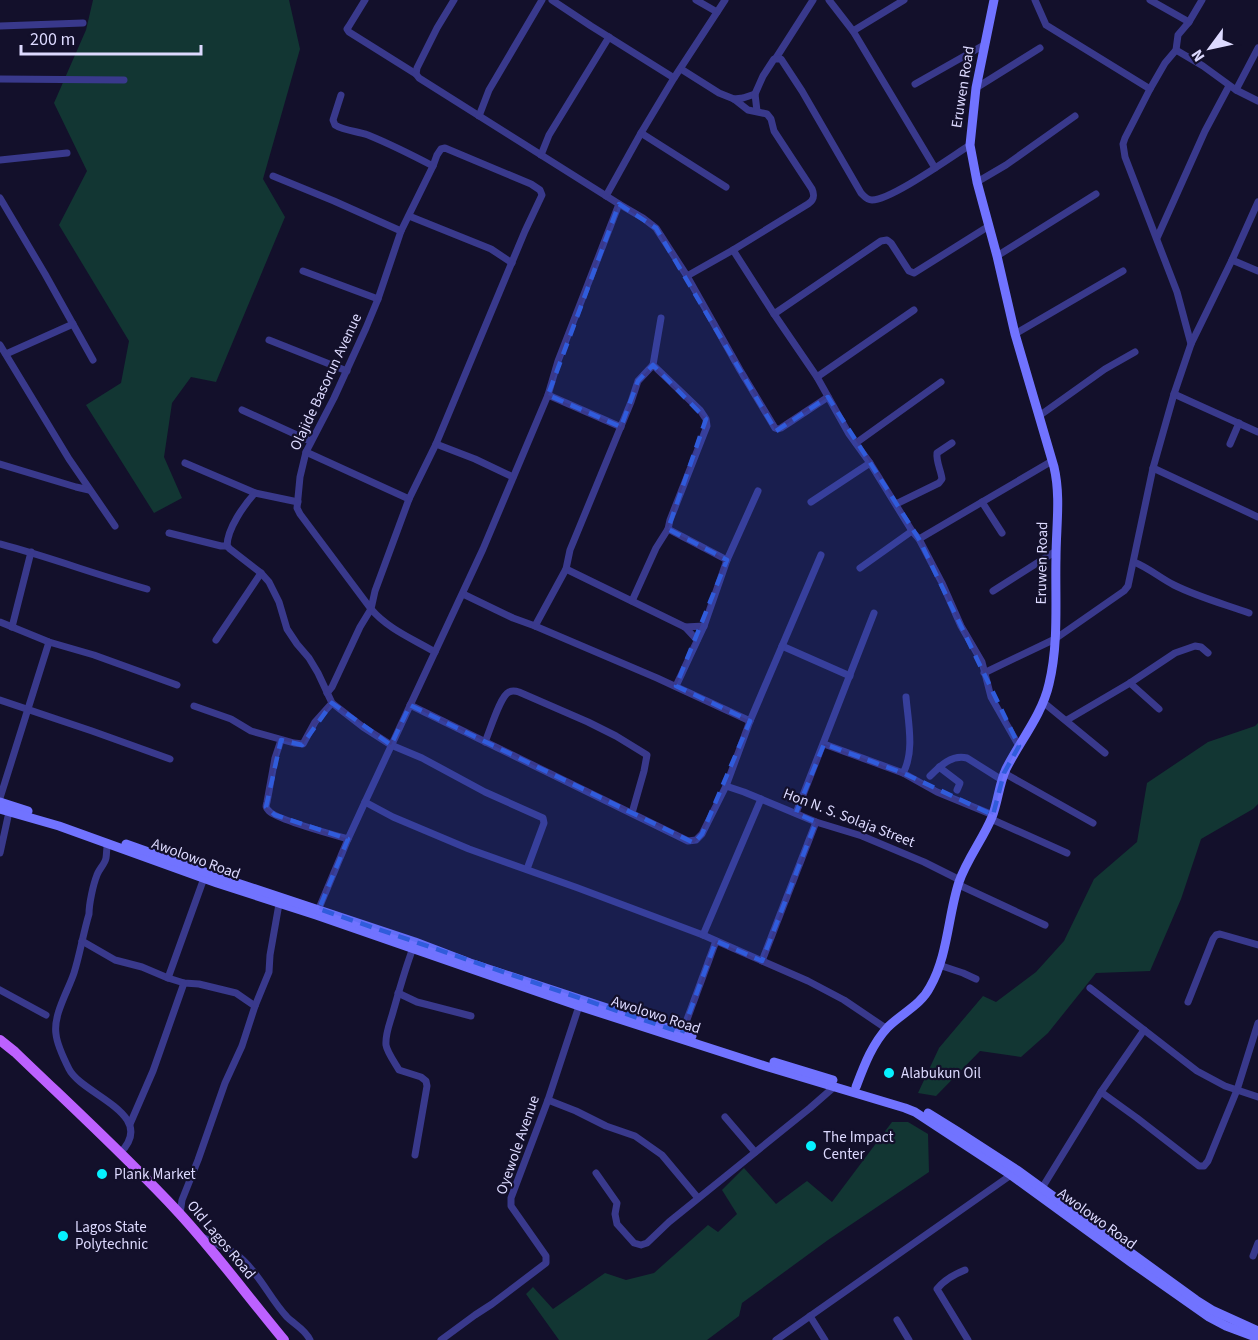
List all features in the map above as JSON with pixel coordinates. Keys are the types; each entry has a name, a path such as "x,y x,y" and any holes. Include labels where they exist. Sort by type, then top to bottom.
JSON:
{"main road":[{"name":"Eruwen Road","path":"856,1087 869,1054 880,1037 900,1017 920,1002 931,987 939,965 959,883 992,817 1003,776 1043,702 1049,684 1055,639 1058,487 1014,334 970,145 976,88 994,0"},
{"name":"Awolowo Road","path":"0,800 318,912 501,980 834,1087 906,1106"},
{"name":"Awolowo Road","path":"5,811 59,826 279,904 318,912 415,942 470,963 682,1033 856,1087 916,1110 957,1131 1042,1188 1196,1300 1255,1336"},
{"name":"Old Lagos Road","path":"0,1040 120,1153 180,1214 285,1340"},
{"name":"Awolowo Road","path":"916,1110 1209,1317 1226,1326 1255,1336"}],"street":[{"path":"365,0 347,29 349,32 656,228 687,276 775,428 781,428 828,396"},
{"path":"416,74 437,28 454,0"},
{"path":"479,116 489,90 542,0"},
{"path":"552,0 674,78"},
{"path":"696,0 717,12"},
{"path":"606,196 674,78 725,0"},
{"path":"757,111 755,93 763,76 774,58 777,58 813,0"},
{"path":"830,0 853,31 935,168"},
{"path":"853,31 904,0"},
{"path":"1035,0 1046,25 1150,89"},
{"path":"1150,0 1189,22"},
{"path":"1191,344 1177,292 1125,157 1123,144 1150,89 1165,63 1176,50 1178,34 1189,22 1202,0"},
{"path":"0,26 83,23"},
{"path":"541,155 549,135 609,37"},
{"path":"915,84 984,45"},
{"path":"976,88 1040,48"},
{"path":"1157,238 1205,131 1258,48"},
{"path":"1176,50 1233,88 1258,100"},
{"path":"777,58 781,59 865,197 873,200 892,194 970,145"},
{"path":"681,69 719,93 734,99 748,110 767,114 774,131 812,189 814,196 808,204 687,276"},
{"path":"0,72 0,79 124,80"},
{"path":"734,99 755,93"},
{"path":"341,95 333,120 335,125 341,129 365,134 434,166"},
{"path":"977,182 1006,165 1075,116"},
{"path":"641,133 726,187"},
{"name":"Olajide Basorun Avenue","path":"298,502 300,477 310,441 347,371 378,299 401,231 441,149 445,148 531,183 540,190 542,195 540,201 512,263"},
{"path":"0,160 68,153"},
{"path":"273,176 401,231"},
{"path":"997,256 1096,194"},
{"path":"0,198 93,360"},
{"path":"984,673 1055,639 1128,586 1153,468 1174,394 1191,344 1258,202"},
{"path":"318,912 348,839 483,549 548,395 558,361 619,204"},
{"path":"327,693 371,609 375,591 409,499 436,444 512,263 491,249 409,216"},
{"path":"774,314 881,242 887,240 891,243 909,271 914,273 989,226"},
{"path":"733,250 817,377 849,434 870,463 912,531 920,539 961,626 982,662 991,697 1018,746"},
{"path":"1232,260 1258,271"},
{"path":"303,271 378,299"},
{"path":"1014,334 1123,271"},
{"path":"817,377 914,310"},
{"path":"535,626 566,569 570,550 638,381 653,366 661,318"},
{"path":"6,354 73,324"},
{"path":"269,339 347,371"},
{"path":"0,345 89,490 115,526"},
{"path":"1039,416 1105,369 1135,352"},
{"path":"632,601 656,548 668,529 707,426 706,419 700,410 653,366"},
{"path":"856,443 941,382"},
{"path":"1174,394 1258,432"},
{"path":"548,395 621,427"},
{"path":"242,410 310,441"},
{"path":"1230,444 1239,423"},
{"path":"896,504 939,483 942,479 937,453 952,442"},
{"path":"436,444 513,477"},
{"path":"306,452 409,499"},
{"path":"920,539 1052,461"},
{"path":"185,463 255,493 298,502 297,507 300,514 371,609 386,625 435,652"},
{"path":"811,502 870,463"},
{"path":"0,464 89,490"},
{"path":"1153,468 1258,517"},
{"path":"676,686 704,626 728,560 758,490"},
{"path":"227,546 234,523 255,493"},
{"path":"982,502 1002,533"},
{"path":"668,529 728,560"},
{"path":"860,568 912,531"},
{"path":"169,533 227,546 261,573 269,582 279,602 287,629 309,658 332,703 363,727 391,746 422,758 485,792 543,818 544,824 527,869"},
{"path":"0,544 147,589"},
{"path":"12,627 32,552"},
{"path":"993,591 1056,552"},
{"path":"410,705 688,841 696,840 702,834 726,786 750,721 821,555"},
{"path":"1134,562 1143,565 1172,584 1249,613"},
{"path":"566,569 685,627 697,640"},
{"path":"216,640 261,573"},
{"path":"463,594 513,618 676,686 750,721"},
{"path":"796,813 874,613"},
{"path":"0,622 49,642 94,655 177,685"},
{"path":"685,627 704,626"},
{"path":"0,800 49,642"},
{"path":"782,646 850,676"},
{"path":"1067,720 1175,653 1195,646 1201,647 1208,653"},
{"path":"1130,683 1159,709"},
{"path":"485,742 502,698 507,692 519,692 588,722 647,755 632,813"},
{"path":"903,773 910,755 906,698"},
{"path":"0,700 170,759"},
{"path":"1043,702 1105,753"},
{"path":"194,706 231,719 251,731 303,744 315,722 332,703"},
{"path":"281,740 275,758 266,807 269,812 348,839"},
{"path":"824,744 903,773 937,792 1067,853"},
{"path":"930,776 951,759 961,757 1093,823"},
{"path":"939,767 960,783 957,790"},
{"name":"Hon N. S. Solaja Street","path":"726,786 816,822 862,836 924,862 959,883 1045,925"},
{"path":"703,935 761,799"},
{"path":"365,802 427,832 703,935 808,981 844,1000 887,1029"},
{"path":"0,853 5,811"},
{"path":"762,961 816,822"},
{"path":"108,843 105,862 96,877 74,972 56,1019 56,1034 72,1074 87,1087 111,1102 130,1124"},
{"path":"168,978 204,878"},
{"path":"180,1214 182,1200 269,972 279,904"},
{"path":"1188,1002 1216,935 1220,934 1258,945"},
{"path":"82,941 115,960 142,967 184,983 199,984 236,993 255,1006"},
{"path":"682,1033 716,941"},
{"path":"412,948 388,1029 386,1046 399,1070 421,1077 426,1081 415,1155"},
{"path":"939,965 976,979"},
{"path":"120,1153 131,1139 130,1124 156,1062 184,983"},
{"path":"1090,988 1197,1071 1225,1086 1258,1098"},
{"path":"0,990 46,1015"},
{"path":"398,993 417,1002 471,1016"},
{"name":"Oyewole Avenue","path":"441,1340 546,1263 546,1256 511,1206 511,1198 548,1100 579,1006"},
{"path":"1101,1092 1198,1166 1204,1166 1237,1090 1258,1023"},
{"path":"1042,1188 1101,1092 1144,1030"},
{"path":"596,1173 617,1203 615,1220 617,1224 634,1243 641,1245 647,1243 669,1222 834,1087"},
{"path":"548,1100 606,1126 635,1136 662,1155 698,1198"},
{"path":"725,1117 754,1152"},
{"path":"776,1340 1011,1175"},
{"path":"199,1236 227,1249 244,1261 286,1316 300,1326 310,1340"},
{"path":"1253,1256 1258,1243"},
{"path":"965,1270 952,1276 937,1289 968,1340"},
{"path":"810,1316 825,1340"},
{"path":"897,1320 909,1340"}],"highlighted area":[{"path":"619,204 656,228 776,431 828,397 919,539 1019,746 1004,773 993,815 903,773 824,744 796,813 816,822 762,961 716,941 682,1033 319,909 348,839 275,815 266,807 281,740 302,745 332,703 391,745 410,705 694,843 702,834 750,721 676,686 727,560 668,529 706,419 653,365 638,381 621,427 548,395"}],"green space":[{"path":"93,0 289,0 300,49 263,179 285,217 216,382 191,377 172,403 164,457 182,498 154,513 86,405 121,383 129,341 59,225 87,171 54,103 86,30"},
{"path":"1258,723 1258,804 1201,839 1181,899 1150,971 1096,973 1048,1033 1021,1057 980,1051 936,1096 918,1093 939,1048 983,996 996,1002 1036,972 1064,941 1094,879 1137,842 1147,783 1208,742"},
{"path":"892,1122 908,1122 928,1134 929,1172 828,1240 742,1303 739,1316 707,1340 559,1340 526,1294 533,1287 553,1309 605,1273 626,1280 654,1273 708,1225 718,1232 737,1214 722,1190 744,1168 776,1204 807,1181 832,1202"}],"place":[{"name":"Alabukun Oil","path":"889,1073"},
{"name":"The Impact Center","path":"811,1146"},
{"name":"Plank Market","path":"102,1174"},
{"name":"Lagos State Polytechnic","path":"63,1236"}]}
